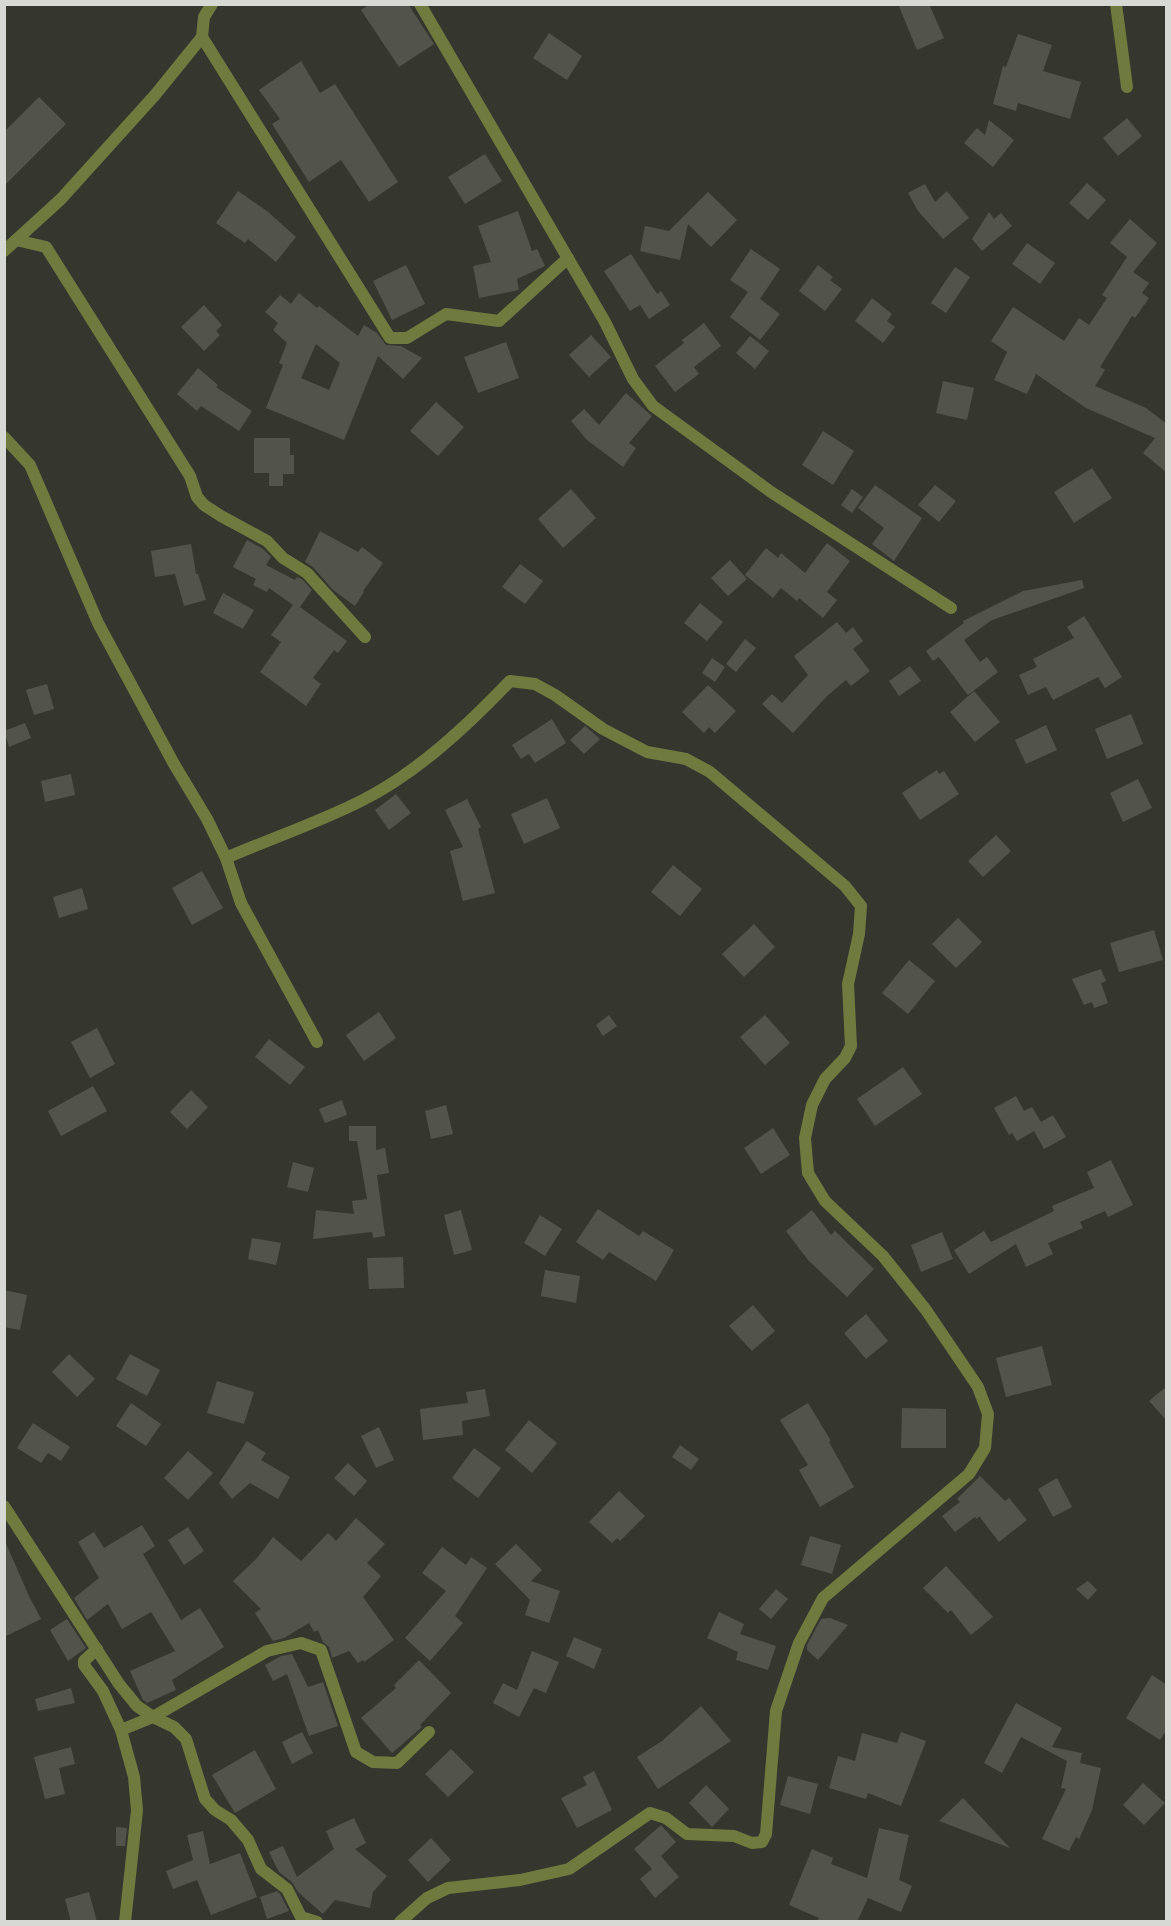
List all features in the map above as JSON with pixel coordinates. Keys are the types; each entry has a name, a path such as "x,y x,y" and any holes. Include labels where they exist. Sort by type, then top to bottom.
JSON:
{"street":[{"path":"4,251 61,199 155,95 202,37 204,17 212,4"},
{"path":"420,4 605,322 633,379 653,406 771,492 951,608"},
{"path":"1116,4 1127,87"},
{"path":"202,37 390,338 407,338 446,314 499,321 568,258"},
{"path":"16,240 46,247 190,476 197,496 204,505 267,541 283,558 307,573 365,638"},
{"path":"4,437 30,465 98,623 174,764 207,819 226,858 241,903 317,1042"},
{"path":"226,858 362,801 403,775 466,727 510,681 535,684 555,695 603,729 647,752 686,759 710,772 845,886 861,906 859,934 848,984 851,1046 845,1058 825,1079 812,1105 804,1138 808,1173 825,1201 883,1256 926,1310 978,1387 988,1414 985,1449 969,1474 824,1598 799,1643 776,1711 766,1834 762,1842 752,1843 734,1836 687,1834 666,1818 650,1813 569,1869 520,1880 448,1888 427,1898 400,1922"},
{"path":"4,1506 119,1684 137,1706 174,1727 186,1739 205,1799 214,1810 231,1820 248,1840 261,1869 287,1889 301,1917 317,1922"},
{"path":"121,1730 153,1717 267,1651 301,1643 321,1650 356,1752 373,1762 397,1762 429,1732"},
{"path":"97,1649 84,1661 84,1665 103,1691 121,1730 134,1777 137,1810 125,1922"}],"building":[{"path":"370,4 408,4 434,44 399,67 361,10"},
{"path":"898,4 929,4 944,38 917,50"},
{"path":"549,33 582,56 567,80 533,58"},
{"path":"1018,34 1052,45 1043,71 1081,82 1070,119 1018,103 1016,111 993,104 1003,66 1006,67"},
{"path":"301,61 320,93 335,84 398,182 369,202 341,160 309,182 272,124 280,119 259,90"},
{"path":"39,97 66,124 4,186 4,132"},
{"path":"1127,118 1142,136 1118,156 1103,138"},
{"path":"989,120 1014,140 993,167 964,143 977,128 985,135"},
{"path":"485,154 502,181 465,204 448,177"},
{"path":"1087,183 1106,200 1088,220 1069,203"},
{"path":"925,184 935,202 947,191 969,218 943,239 918,211 908,193"},
{"path":"238,191 267,211 296,237 276,262 248,239 245,243 216,223"},
{"path":"708,192 737,220 711,247 688,224 680,260 640,251 645,226 669,231"},
{"path":"518,211 532,251 537,249 545,266 517,279 519,290 479,298 473,266 491,262 478,226"},
{"path":"989,212 994,219 1001,213 1012,226 982,251 972,239"},
{"path":"1130,219 1157,243 1133,272 1149,283 1142,293 1149,298 1135,318 1132,316 1100,367 1105,370 1095,386 1146,408 1167,424 1167,473 1143,453 1155,438 1086,408 1036,374 1027,394 994,380 1007,352 991,341 1013,307 1064,341 1079,318 1089,325 1107,298 1102,295 1127,257 1110,243"},
{"path":"1027,243 1055,263 1040,284 1012,264"},
{"path":"751,249 780,269 760,299 780,314 760,340 730,317 748,292 730,280"},
{"path":"631,254 657,294 661,291 670,305 649,319 640,305 630,311 604,271"},
{"path":"406,265 425,304 392,320 373,281"},
{"path":"818,265 833,277 830,280 842,289 825,311 799,291"},
{"path":"955,267 970,277 946,313 931,303"},
{"path":"299,293 358,336 364,325 377,333 386,345 401,346 422,358 403,379 378,356 344,440 266,408 283,365 279,363 287,343 273,330 278,323 265,312 280,295 291,304","holes":["316,344 340,363 329,390 301,378"]},
{"path":"872,298 892,314 887,321 895,327 883,343 855,321"},
{"path":"204,305 222,325 216,331 220,335 204,351 181,327"},
{"path":"704,323 721,346 694,367 699,374 675,392 655,366 684,343 682,340"},
{"path":"591,335 611,357 589,377 569,355"},
{"path":"750,336 769,351 755,369 736,353"},
{"path":"506,342 519,378 478,393 464,357"},
{"path":"198,368 218,385 216,387 252,411 239,431 201,406 197,411 177,394"},
{"path":"943,381 974,388 967,420 936,413"},
{"path":"626,393 652,416 629,443 636,448 623,467 587,440 571,421 584,409 599,425"},
{"path":"436,402 464,427 438,456 410,431"},
{"path":"823,431 854,451 833,485 802,465"},
{"path":"254,438 290,438 290,455 294,455 294,474 283,474 283,486 269,486 269,473 254,473"},
{"path":"1092,468 1112,498 1074,523 1054,492"},
{"path":"875,485 922,518 894,561 872,544 884,528 858,508"},
{"path":"935,485 956,501 939,522 918,505"},
{"path":"571,489 596,518 563,548 538,519"},
{"path":"852,489 863,497 852,513 841,505"},
{"path":"320,531 358,552 362,547 383,563 355,606 333,590 313,567 305,562"},
{"path":"247,540 263,549 271,557 266,565 295,580 297,577 302,579 312,590 300,607 347,641 338,653 334,650 313,678 321,684 306,706 260,672 281,642 271,635 293,605 269,588 267,592 253,585 256,579 233,567"},
{"path":"827,543 850,561 827,592 837,600 823,618 799,598 797,601 781,588 773,598 745,575 766,548 778,558 781,553 805,573"},
{"path":"191,544 196,574 198,574 206,600 184,606 175,574 155,577 151,551"},
{"path":"730,560 747,579 728,596 711,578"},
{"path":"520,564 543,581 525,604 502,587"},
{"path":"1082,580 1084,588 992,620 964,640 980,662 987,657 998,672 968,695 939,657 933,661 926,651 964,623 963,621 1023,591"},
{"path":"223,593 254,610 243,629 213,613"},
{"path":"700,603 723,622 707,641 684,623"},
{"path":"1084,616 1122,677 1105,688 1098,677 1053,700 1046,687 1028,695 1019,675 1037,667 1033,659 1074,638 1067,627"},
{"path":"837,622 846,633 853,627 863,641 853,649 870,671 851,686 846,680 827,696 793,733 762,704 772,694 782,703 808,675 794,656"},
{"path":"745,639 756,648 736,672 726,664"},
{"path":"712,658 725,667 715,682 702,673"},
{"path":"910,666 921,681 899,696 889,681"},
{"path":"47,684 54,709 34,715 26,690"},
{"path":"708,685 736,711 715,733 709,727 704,733 682,712"},
{"path":"974,691 1000,722 975,742 950,712"},
{"path":"1131,714 1143,744 1107,759 1095,729"},
{"path":"552,719 566,743 535,763 529,754 521,759 512,745"},
{"path":"25,723 31,738 9,747 4,731"},
{"path":"1046,725 1057,750 1026,764 1015,740"},
{"path":"585,726 600,739 584,754 570,740"},
{"path":"937,770 939,774 944,771 959,794 920,820 902,793"},
{"path":"71,774 75,795 45,802 41,781"},
{"path":"1138,779 1152,808 1123,822 1110,793"},
{"path":"396,794 411,813 389,830 375,810"},
{"path":"547,798 560,828 524,844 511,814"},
{"path":"467,799 481,827 478,829 495,893 463,901 450,851 463,847 445,810"},
{"path":"996,835 1011,851 983,877 968,861"},
{"path":"673,865 702,889 680,916 651,892"},
{"path":"202,871 223,908 192,925 172,888"},
{"path":"82,888 88,909 59,918 53,897"},
{"path":"958,918 982,942 956,968 932,944"},
{"path":"754,924 775,947 744,977 722,954"},
{"path":"1154,930 1163,960 1119,972 1110,943"},
{"path":"909,960 935,981 908,1014 882,993"},
{"path":"1101,969 1106,981 1101,983 1108,1003 1094,1008 1092,1002 1084,1005 1072,979"},
{"path":"379,1012 396,1038 364,1061 346,1035"},
{"path":"609,1015 617,1026 603,1036 596,1025"},
{"path":"765,1015 790,1043 765,1065 740,1037"},
{"path":"97,1028 115,1064 90,1078 71,1042"},
{"path":"269,1039 305,1067 290,1085 255,1057"},
{"path":"903,1067 922,1094 875,1126 857,1099"},
{"path":"93,1086 107,1111 61,1136 48,1111"},
{"path":"191,1090 208,1107 187,1129 170,1112"},
{"path":"1016,1096 1024,1111 1032,1107 1041,1122 1053,1115 1066,1137 1044,1149 1034,1131 1017,1141 1012,1133 1009,1135 994,1108"},
{"path":"342,1100 347,1115 325,1123 319,1109"},
{"path":"446,1105 453,1134 431,1139 425,1111"},
{"path":"349,1126 376,1126 376,1150 385,1148 389,1173 377,1175 385,1236 373,1238 372,1232 313,1239 316,1210 354,1214 352,1201 367,1199 357,1141 349,1141"},
{"path":"773,1128 790,1155 761,1174 744,1148"},
{"path":"1111,1160 1133,1205 1108,1217 1105,1211 1080,1222 1083,1228 1048,1243 1053,1254 1026,1267 1016,1244 969,1274 954,1250 984,1231 991,1242 1054,1211 1052,1206 1094,1188 1087,1172"},
{"path":"293,1162 314,1168 308,1192 287,1187"},
{"path":"598,1209 639,1236 643,1231 674,1250 656,1281 609,1252 603,1260 576,1242"},
{"path":"461,1210 472,1250 454,1255 444,1215"},
{"path":"812,1210 831,1235 835,1231 874,1269 847,1297 808,1260 786,1231"},
{"path":"540,1215 562,1229 545,1256 524,1243"},
{"path":"942,1232 953,1259 921,1272 911,1245"},
{"path":"252,1238 281,1243 276,1265 248,1259"},
{"path":"403,1257 404,1288 369,1289 367,1258"},
{"path":"545,1270 580,1276 576,1303 541,1296"},
{"path":"4,1290 27,1295 20,1330 4,1327"},
{"path":"753,1305 775,1331 752,1351 729,1326"},
{"path":"866,1314 888,1341 866,1359 844,1333"},
{"path":"1042,1346 1052,1385 1006,1397 996,1358"},
{"path":"69,1354 95,1379 77,1397 52,1372"},
{"path":"130,1354 160,1370 147,1396 116,1379"},
{"path":"217,1381 254,1392 244,1424 207,1413"},
{"path":"1167,1386 1167,1421 1149,1401"},
{"path":"485,1389 490,1416 462,1421 463,1435 423,1440 420,1409 468,1403 466,1392"},
{"path":"131,1403 161,1424 146,1446 116,1426"},
{"path":"808,1403 831,1441 829,1442 854,1487 820,1507 799,1470 808,1465 780,1420"},
{"path":"902,1408 946,1409 946,1448 901,1448"},
{"path":"529,1420 557,1443 532,1473 505,1450"},
{"path":"33,1423 70,1447 61,1461 48,1453 41,1463 17,1448"},
{"path":"379,1427 394,1460 376,1468 361,1436"},
{"path":"247,1441 266,1453 261,1460 290,1477 278,1499 250,1483 232,1499 219,1483"},
{"path":"680,1445 699,1459 691,1470 672,1457"},
{"path":"474,1448 501,1468 478,1498 452,1478"},
{"path":"188,1451 213,1473 188,1500 164,1478"},
{"path":"348,1463 367,1481 354,1496 334,1478"},
{"path":"980,1476 1005,1501 1009,1498 1027,1520 999,1542 979,1516 955,1532 942,1516 960,1502 957,1499"},
{"path":"1057,1478 1072,1507 1053,1517 1038,1489"},
{"path":"619,1491 645,1516 620,1541 617,1538 612,1543 589,1522"},
{"path":"356,1518 385,1544 367,1563 381,1576 363,1597 394,1640 364,1662 363,1660 358,1663 349,1651 332,1658 329,1647 323,1642 318,1630 314,1632 309,1623 284,1638 273,1641 255,1613 261,1609 233,1581 257,1558 273,1537 301,1561 328,1533 336,1541"},
{"path":"142,1525 155,1546 143,1554 181,1620 200,1608 224,1647 172,1680 176,1690 147,1703 143,1700 130,1671 175,1651 151,1612 122,1629 108,1604 87,1620 74,1598 99,1578 78,1542 94,1532 104,1548"},
{"path":"188,1527 204,1551 184,1565 168,1540"},
{"path":"810,1536 841,1545 832,1574 801,1565"},
{"path":"4,1539 41,1619 4,1637"},
{"path":"516,1544 542,1570 531,1581 560,1591 549,1623 525,1615 530,1600 495,1564"},
{"path":"442,1547 466,1565 471,1557 487,1568 455,1616 463,1623 430,1661 405,1638 446,1591 422,1573"},
{"path":"946,1566 993,1617 971,1635 951,1610 948,1613 923,1588"},
{"path":"1088,1581 1097,1590 1088,1600 1076,1589"},
{"path":"776,1589 788,1599 771,1619 759,1609"},
{"path":"719,1612 744,1624 740,1634 776,1646 768,1670 736,1660 738,1652 707,1638"},
{"path":"830,1618 848,1625 818,1660 807,1650 807,1645 821,1619"},
{"path":"67,1619 86,1648 68,1661 50,1630"},
{"path":"574,1637 602,1649 594,1669 566,1656"},
{"path":"532,1651 559,1662 546,1693 534,1688 519,1717 493,1703 503,1683 517,1690"},
{"path":"292,1654 308,1687 323,1682 338,1726 309,1736 287,1674 273,1681 265,1665 281,1656"},
{"path":"419,1660 451,1693 420,1725 422,1727 392,1753 361,1718 396,1688 394,1685"},
{"path":"1152,1675 1167,1685 1167,1729 1160,1740 1126,1718"},
{"path":"71,1688 75,1703 38,1711 35,1699"},
{"path":"1016,1703 1062,1728 1052,1747 1082,1753 1080,1763 1101,1768 1092,1810 1079,1839 1076,1837 1069,1851 1042,1839 1066,1789 1061,1788 1067,1761 1021,1737 1002,1773 984,1763"},
{"path":"701,1706 731,1741 658,1789 637,1757 662,1741"},
{"path":"302,1732 313,1753 292,1764 282,1742"},
{"path":"901,1732 926,1741 901,1806 868,1793 866,1799 829,1788 838,1756 855,1761 862,1733 897,1743"},
{"path":"71,1747 75,1764 59,1768 65,1794 45,1799 34,1757"},
{"path":"451,1749 474,1772 448,1797 425,1774"},
{"path":"255,1750 276,1789 235,1813 212,1775"},
{"path":"594,1771 612,1810 577,1828 561,1798 587,1785 583,1777"},
{"path":"788,1776 818,1784 810,1814 780,1805"},
{"path":"1143,1783 1165,1803 1144,1825 1123,1805"},
{"path":"706,1785 729,1809 712,1827 689,1803"},
{"path":"963,1798 1010,1848 939,1821"},
{"path":"354,1818 366,1843 355,1849 387,1876 373,1892 370,1908 335,1900 323,1914 279,1872 269,1852 283,1846 297,1877 334,1849 326,1831"},
{"path":"661,1825 676,1842 661,1856 679,1877 655,1898 640,1879 652,1869 634,1849"},
{"path":"116,1827 127,1828 125,1846 116,1846"},
{"path":"879,1828 909,1835 899,1880 912,1886 901,1912 868,1898 857,1922 817,1922 819,1918 789,1905 812,1849 833,1858 831,1864 867,1878"},
{"path":"203,1831 210,1864 240,1853 257,1897 211,1915 197,1880 173,1889 166,1871 193,1860 187,1835"},
{"path":"431,1838 451,1860 428,1882 408,1860"},
{"path":"277,1891 289,1911 267,1919 260,1897"},
{"path":"89,1892 97,1922 71,1922 65,1899"}]}
